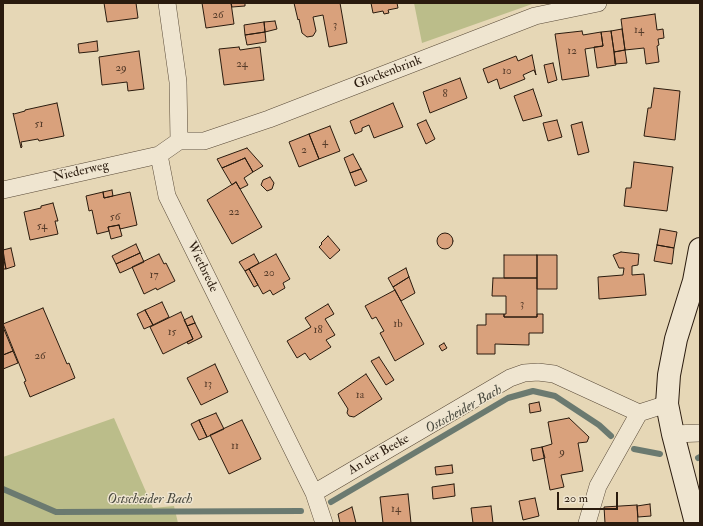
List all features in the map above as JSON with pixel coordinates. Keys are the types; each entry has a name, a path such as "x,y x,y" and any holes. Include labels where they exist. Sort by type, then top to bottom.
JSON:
{"street":[{"path":"159,155 179,141 178,82 167,3"},
{"name":"Glockenbrink","path":"179,141 204,141 269,119 535,16 598,3"},
{"name":"Niederweg","path":"3,190 159,155"},
{"name":"Wietbrede","path":"159,155 168,196 314,493 324,523"},
{"path":"696,523 673,434 667,404 669,375 676,339 694,281 700,249"},
{"name":"An der Beeke","path":"314,493 510,378 524,373 538,372 554,374 639,413"},
{"path":"587,523 598,486 639,413 667,404"},
{"path":"673,434 700,433"}],"green space":[{"path":"414,3 535,3 422,43"},
{"path":"114,418 153,508 174,506 178,523 3,523 3,457"}],"building":[{"path":"104,3 136,3 138,18 107,22"},
{"path":"202,3 231,3 234,24 206,28"},
{"path":"231,3 245,3 245,6 232,7"},
{"path":"294,3 340,3 347,43 329,47 323,15 313,17 316,31 313,36 307,37 302,33"},
{"path":"371,3 397,3 398,8 388,10 389,13 384,14 383,11 373,13"},
{"path":"655,14 657,30 663,29 664,38 658,39 659,45 657,46 659,62 646,64 644,48 625,50 621,19"},
{"path":"275,21 277,29 265,32 264,22"},
{"path":"264,22 265,32 245,35 244,25"},
{"path":"622,29 625,50 614,52 611,31"},
{"path":"582,31 583,35 601,32 603,46 585,49 589,76 562,80 555,34"},
{"path":"611,31 616,65 597,68 594,47 603,46 601,32"},
{"path":"265,32 266,42 247,45 245,35"},
{"path":"97,41 98,51 79,53 78,44"},
{"path":"239,47 240,50 260,47 264,80 224,85 219,49"},
{"path":"625,50 627,63 615,64 614,52"},
{"path":"139,51 144,89 128,91 127,82 102,85 99,57"},
{"path":"532,55 536,75 534,70 523,75 525,79 500,89 497,79 488,83 483,69 516,56 518,61"},
{"path":"553,63 557,80 548,83 544,65"},
{"path":"460,78 467,98 430,113 423,92"},
{"path":"654,88 680,91 675,140 644,136 648,108 651,108"},
{"path":"533,89 542,116 523,121 514,96"},
{"path":"57,103 64,136 39,141 38,139 21,142 21,148 13,113"},
{"path":"393,103 403,127 374,138 369,125 362,128 362,131 355,134 350,121"},
{"path":"426,120 435,139 426,144 417,124"},
{"path":"557,120 562,137 548,141 543,123"},
{"path":"582,122 589,152 578,155 571,125"},
{"path":"330,126 340,151 319,159 309,134"},
{"path":"309,134 319,159 299,167 289,142"},
{"path":"247,148 263,166 253,172 245,158 222,168 217,159"},
{"path":"353,154 361,169 350,173 344,158"},
{"path":"245,158 253,172 244,178 248,185 240,189 236,182 232,185 222,168"},
{"path":"634,162 673,167 667,211 624,206 626,188 631,188"},
{"path":"361,169 367,181 355,186 350,173"},
{"path":"270,177 274,183 272,189 267,191 261,185 263,180"},
{"path":"236,182 262,227 232,244 207,200"},
{"path":"112,190 113,196 104,198 103,192"},
{"path":"103,192 104,198 130,192 137,225 120,229 119,225 108,227 109,231 97,234 92,210 89,211 86,196"},
{"path":"53,203 58,221 55,221 58,234 30,240 24,212 41,208 41,206"},
{"path":"119,225 122,236 111,239 108,227"},
{"path":"660,229 677,232 674,248 657,245"},
{"path":"445,233 451,235 453,241 451,247 445,249 439,247 437,241 439,235"},
{"path":"328,236 340,250 330,259 319,247"},
{"path":"136,244 140,253 116,264 112,256"},
{"path":"657,245 674,248 672,264 654,261"},
{"path":"11,248 15,266 6,269 3,250"},
{"path":"621,252 639,254 638,265 632,266 632,275 644,274 646,295 599,299 598,277 623,275 624,268 619,268 613,255"},
{"path":"140,253 144,262 120,273 116,264"},
{"path":"159,254 164,264 166,263 175,281 157,290 156,288 144,294 132,267"},
{"path":"254,254 259,263 245,271 239,262"},
{"path":"276,254 290,279 283,283 285,288 273,295 270,290 263,294 249,269"},
{"path":"504,255 537,255 537,278 504,278"},
{"path":"537,255 557,255 557,289 537,289"},
{"path":"3,256 6,269 3,269"},
{"path":"406,268 409,277 393,287 388,278"},
{"path":"249,269 258,285 254,287 245,271"},
{"path":"409,277 415,293 401,301 393,287"},
{"path":"493,278 537,278 537,317 504,317 504,314 506,314 506,296 492,296"},
{"path":"395,290 424,344 395,361 380,333 384,331 376,317 372,319 365,306"},
{"path":"162,302 169,317 153,325 145,310"},
{"path":"328,304 334,314 325,319 335,335 326,340 331,347 310,360 305,353 297,358 287,341 311,327 305,318"},
{"path":"43,308 67,364 69,363 75,378 30,397 24,382 26,381 3,324"},
{"path":"145,310 153,325 144,329 137,314"},
{"path":"181,312 193,339 163,354 150,327"},
{"path":"486,314 504,314 504,317 537,317 537,314 543,314 543,333 529,333 529,345 495,344 495,354 477,354 477,325 486,325"},
{"path":"192,316 195,323 187,326 184,320"},
{"path":"195,323 202,337 188,344 187,342 193,339 187,326"},
{"path":"3,327 13,351 3,355"},
{"path":"444,343 447,348 442,351 439,346"},
{"path":"13,351 18,363 3,369 3,355"},
{"path":"379,357 394,380 386,385 371,361"},
{"path":"215,364 228,392 201,405 187,378"},
{"path":"366,374 382,399 354,417 349,416 347,413 348,409 338,393"},
{"path":"539,402 541,411 530,413 529,404"},
{"path":"216,413 224,429 207,437 199,420"},
{"path":"569,418 589,437 587,442 578,443 583,471 561,475 564,487 550,490 542,447 552,444 548,422"},
{"path":"199,420 207,437 199,440 191,424"},
{"path":"242,420 261,459 229,474 210,435"},
{"path":"542,447 545,458 533,461 531,449"},
{"path":"452,465 453,473 436,475 435,467"},
{"path":"454,484 455,496 433,499 432,487"},
{"path":"408,494 411,523 383,523 380,497"},
{"path":"535,498 539,516 523,520 519,501"},
{"path":"650,504 651,516 638,517 637,506"},
{"path":"637,505 638,523 605,523 604,507"},
{"path":"491,506 493,523 473,523 471,508"},
{"path":"352,507 356,523 340,523 338,514"}],"waterway":[{"name":"Ostscheider Bach","path":"331,502 508,398 533,391 555,396 599,425 611,436"},
{"name":"Ostscheider Bach","path":"634,449 660,454"},
{"name":"Ostscheider Bach","path":"3,489 56,512 301,511"}]}
